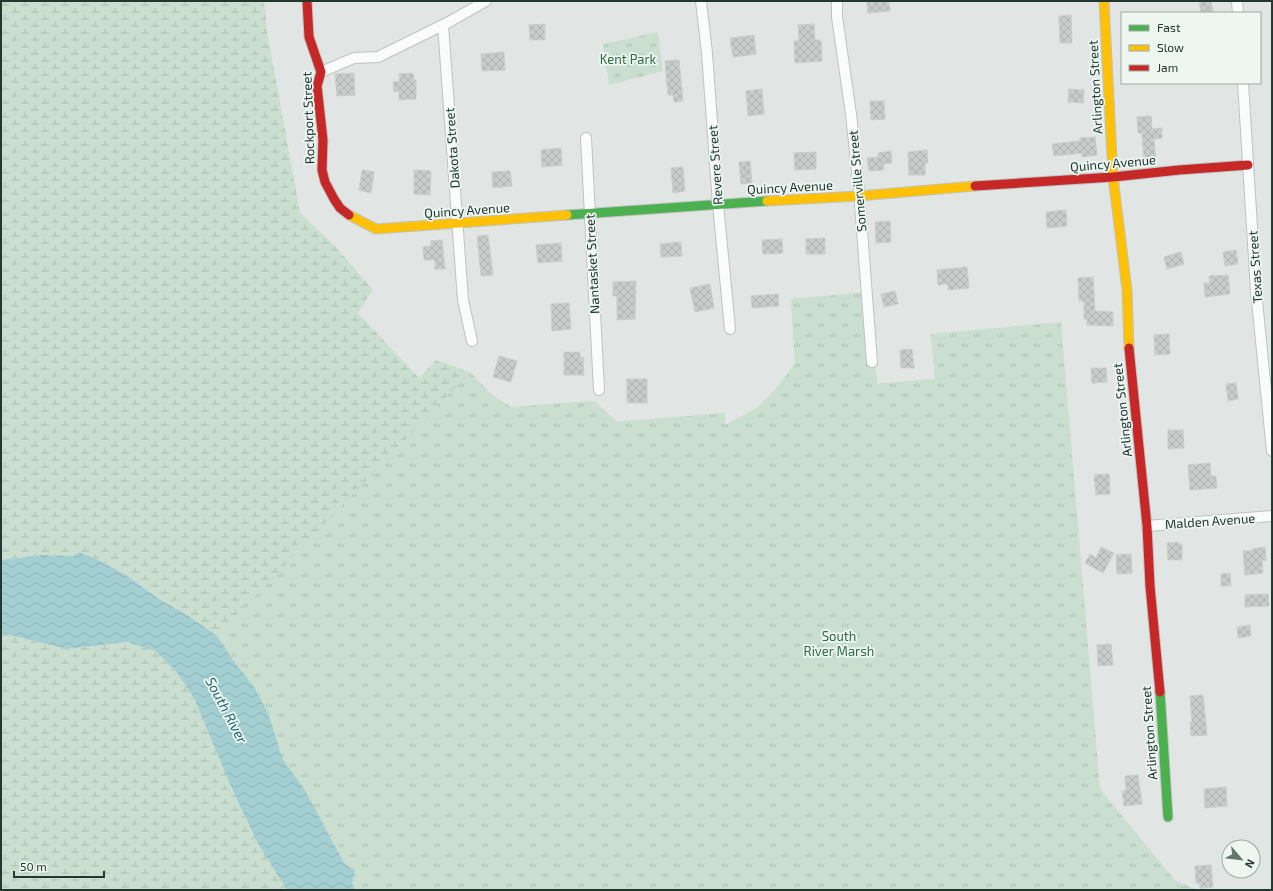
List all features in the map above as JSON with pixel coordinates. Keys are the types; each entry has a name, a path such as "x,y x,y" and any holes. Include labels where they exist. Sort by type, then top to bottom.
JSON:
{"street":[{"name":"Rockport Street","path":"308,1 309,37 321,72 318,86 323,140 322,170 329,191 340,207"},
{"path":"321,72 354,58 378,57 443,25 486,1"},
{"name":"Revere Street","path":"701,1 707,53 718,204 730,329"},
{"name":"Somerville Street","path":"837,1 837,17 851,114 859,196 872,362"},
{"name":"Arlington Street","path":"1104,1 1113,177 1127,290 1128,348 1147,526 1150,586 1163,730 1168,817"},
{"path":"1237,1 1238,12"},
{"name":"Dakota Street","path":"443,25 463,300 472,341"},
{"name":"Texas Street","path":"1243,84 1256,292 1272,450"},
{"name":"Nantasket Street","path":"586,138 599,390"},
{"name":"Quincy Avenue","path":"340,207 348,214 376,229 718,204 859,196 1011,183 1113,177 1179,170 1248,166"},
{"name":"Malden Avenue","path":"1147,526 1272,516"}],"green space":[{"name":"South River Marsh","path":"1,1 264,1 267,31 300,213 336,247 373,290 358,313 419,378 436,360 470,372 493,396 511,407 594,401 617,422 725,413 725,425 757,408 775,390 795,364 791,299 869,292 877,384 935,379 931,334 1063,782 1152,870 1197,890 355,890 345,864 329,833 283,760 187,615 159,599 126,575 79,552 74,556 42,555 1,560"},
{"name":"Kent Park","path":"658,32 663,71 609,85 603,44"},
{"name":"South River Marsh","path":"869,292 877,384 935,379 931,334 1061,322 1100,789 1183,890 355,890 345,864 329,833 303,787 283,760 268,713 254,687 217,636 470,372 493,396 511,407 594,401 617,422 725,413 725,425 757,408 775,390 795,364 791,299"},
{"path":"1,633 67,649 127,642 155,651 175,670 194,698 232,789 258,844 287,890 1,890"}],"water":[{"name":"South River","path":"79,552 126,575 159,599 187,615 217,636 254,687 268,713 283,760 303,787 345,864 355,870 352,883 355,890 287,890 258,844 232,789 194,698 175,670 155,651 127,642 67,649 1,633 1,560 42,555 74,556"}],"building":[{"path":"867,1 889,1 890,11 868,13"},
{"path":"1199,1 1211,1 1213,12 1201,12"},
{"path":"1071,15 1072,43 1060,43 1059,16"},
{"path":"545,24 545,40 530,40 529,25"},
{"path":"814,24 815,40 821,40 822,61 795,63 794,41 799,41 798,25"},
{"path":"754,35 756,54 733,57 730,38"},
{"path":"504,52 505,70 482,71 481,54"},
{"path":"679,60 683,101 674,102 673,95 668,95 665,61"},
{"path":"354,73 355,95 337,96 335,74"},
{"path":"413,73 414,80 416,80 416,99 399,100 399,91 394,92 393,82 400,81 399,74"},
{"path":"762,89 764,114 748,116 746,91"},
{"path":"1069,89 1084,90 1083,103 1068,102"},
{"path":"870,101 884,101 885,119 871,120"},
{"path":"1151,116 1152,129 1162,128 1162,138 1154,139 1156,162 1144,163 1142,133 1138,133 1137,117"},
{"path":"1095,137 1097,155 1082,157 1082,153 1054,156 1052,144 1080,141 1080,138"},
{"path":"561,148 562,165 542,167 541,150"},
{"path":"927,150 928,163 925,163 925,175 909,175 908,152"},
{"path":"891,151 892,163 883,164 884,170 869,171 867,158 878,157 878,153"},
{"path":"816,152 816,169 795,170 794,153"},
{"path":"750,161 752,183 741,184 739,162"},
{"path":"683,167 685,191 673,193 671,168"},
{"path":"362,170 374,172 371,193 359,190"},
{"path":"414,170 431,171 430,195 414,194"},
{"path":"510,171 512,186 493,188 492,172"},
{"path":"1066,210 1067,226 1047,228 1046,212"},
{"path":"890,221 891,242 876,243 875,222"},
{"path":"488,235 493,275 481,276 477,236"},
{"path":"825,238 825,254 806,254 806,239"},
{"path":"782,239 783,253 763,254 762,240"},
{"path":"442,240 445,269 435,269 435,260 424,260 423,247 431,246 431,241"},
{"path":"681,242 682,256 661,257 660,244"},
{"path":"561,243 562,261 538,263 536,245"},
{"path":"1236,250 1238,264 1225,266 1223,252"},
{"path":"1181,252 1184,264 1167,269 1164,257"},
{"path":"967,267 969,288 948,290 948,284 938,285 937,270"},
{"path":"1228,275 1230,294 1205,297 1204,283 1210,283 1209,276"},
{"path":"1093,277 1095,311 1113,312 1113,326 1087,325 1087,319 1084,319 1084,301 1079,301 1078,278"},
{"path":"636,281 635,319 617,320 617,296 613,296 613,282"},
{"path":"710,284 714,308 695,312 690,288"},
{"path":"895,291 898,304 884,307 881,294"},
{"path":"778,294 779,306 752,308 751,296"},
{"path":"569,303 571,329 552,331 551,304"},
{"path":"1169,334 1170,354 1155,355 1154,335"},
{"path":"912,349 914,368 901,368 900,350"},
{"path":"564,352 580,352 580,358 583,357 584,375 564,375"},
{"path":"499,356 517,361 511,382 493,377"},
{"path":"1091,368 1106,368 1107,382 1092,383"},
{"path":"627,379 647,379 647,403 627,403"},
{"path":"1236,383 1238,399 1228,401 1226,384"},
{"path":"1168,430 1183,430 1184,448 1168,449"},
{"path":"1210,463 1211,476 1216,476 1217,488 1190,490 1188,465"},
{"path":"1109,474 1110,494 1096,495 1094,475"},
{"path":"1178,542 1178,544 1182,544 1182,560 1168,560 1167,543"},
{"path":"1101,547 1114,553 1103,573 1085,563 1090,554 1096,558"},
{"path":"1265,547 1266,560 1262,560 1263,573 1245,575 1243,551 1253,551 1252,549"},
{"path":"1131,554 1132,573 1117,574 1116,555"},
{"path":"1230,573 1231,586 1221,586 1221,574"},
{"path":"1268,594 1269,606 1245,607 1245,595"},
{"path":"1250,625 1251,636 1238,638 1237,627"},
{"path":"1111,644 1113,665 1098,666 1097,645"},
{"path":"1203,695 1207,735 1191,736 1190,722 1192,722 1190,696"},
{"path":"1138,775 1142,804 1124,806 1122,791 1126,791 1125,776"},
{"path":"1226,787 1227,806 1205,808 1204,789"},
{"path":"1211,865 1213,887 1200,888 1199,883 1196,883 1195,866"}],"traffic: fast":[{"path":"567,215 767,201"},
{"path":"1160,692 1168,817"}],"traffic: slow":[{"path":"1104,1 1113,177 1127,290 1129,348"},
{"path":"767,201 859,196 975,186"},
{"path":"349,215 376,229 567,215"}],"traffic: jam":[{"path":"307,1 309,37 321,72 317,86 323,140 322,170 325,182 334,199 340,208 349,215"},
{"path":"975,186 1113,177 1248,165"},
{"path":"1129,348 1147,526 1150,586 1160,692"}]}
